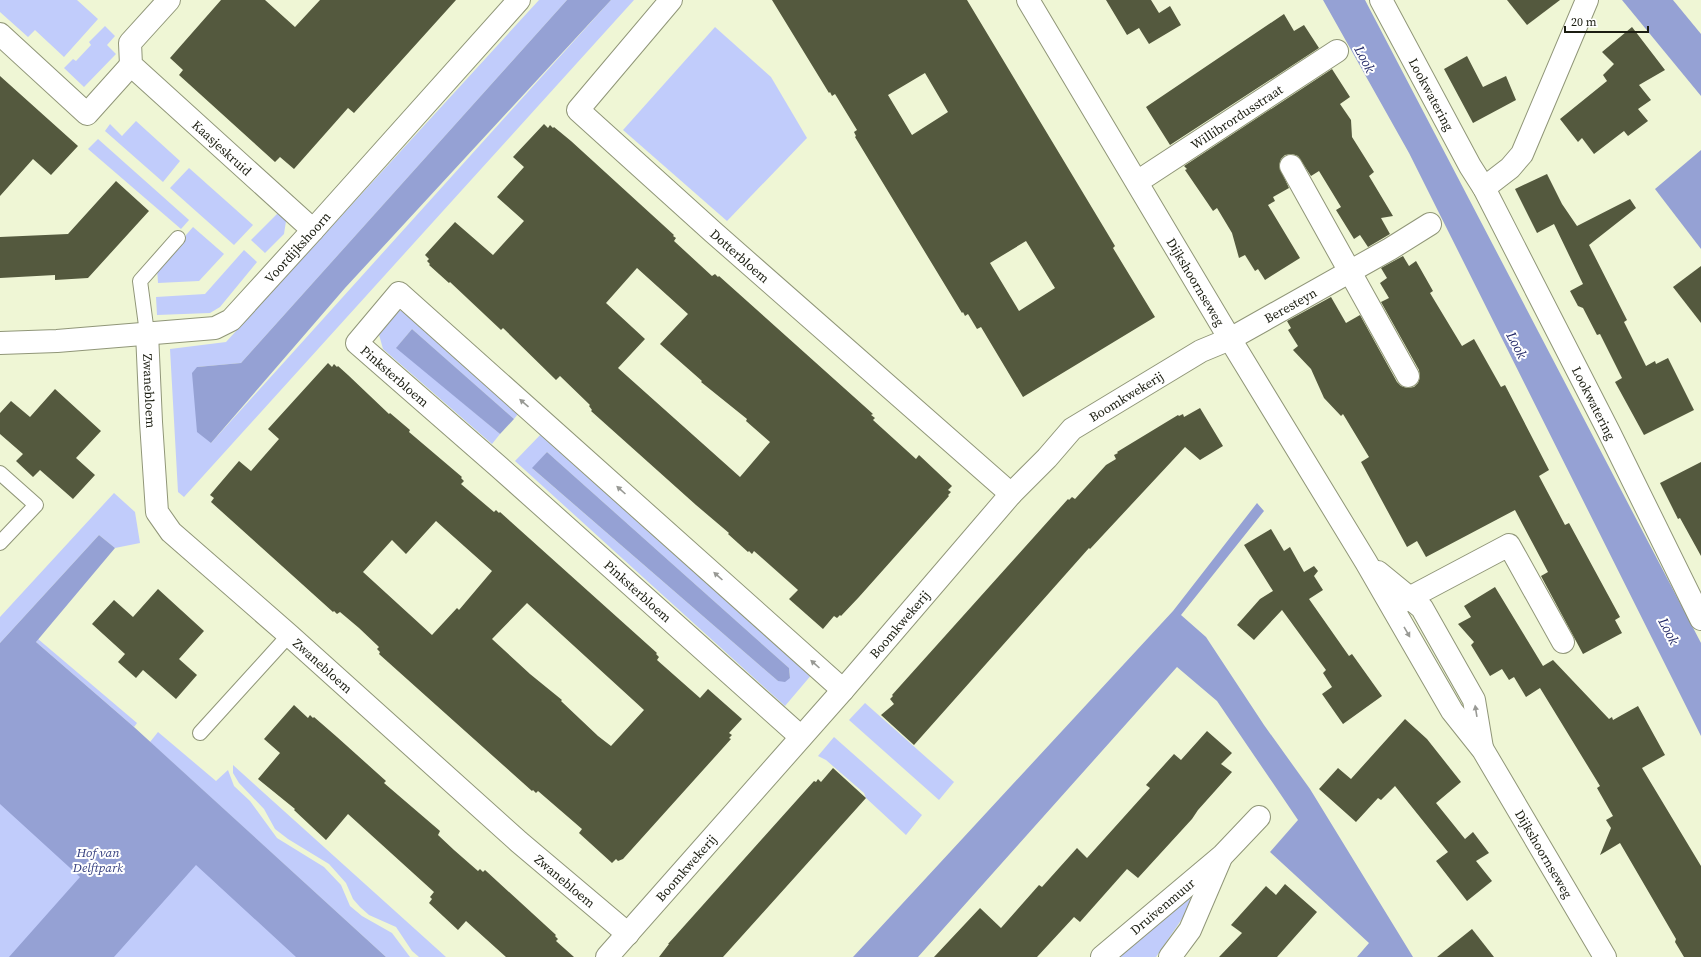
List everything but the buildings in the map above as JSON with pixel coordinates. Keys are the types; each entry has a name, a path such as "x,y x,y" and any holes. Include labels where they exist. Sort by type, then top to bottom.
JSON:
{"street":[{"path":"0,34 87,114 131,65 130,43 169,0"},
{"name":"Voordijkshoorn","path":"0,343 57,341 215,328 230,320 313,230 519,0"},
{"name":"Dotterbloem","path":"671,0 578,110 713,232 1011,494"},
{"name":"Dijkshoornseweg","path":"1028,0 1230,339 1366,562 1401,602 1422,608 1474,700 1483,750 1605,957"},
{"name":"Lookwatering","path":"1381,0 1470,166 1484,188 1609,432 1701,620"},
{"path":"1484,188 1510,168 1522,154 1587,0"},
{"name":"Willibrordusstraat","path":"1137,182 1337,51"},
{"name":"Kaasjeskruid","path":"131,65 313,230"},
{"path":"1291,166 1408,376"},
{"name":"Beresteyn","path":"1230,339 1390,249 1430,224"},
{"name":"Pinksterbloem","path":"801,737 499,467 357,343 399,293 843,690"},
{"name":"Zwanebloem","path":"147,333 157,512 171,532 289,635 519,842 628,934"},
{"name":"Boomkwekerij","path":"608,957 843,690 1011,494 1047,458 1072,430 1201,351 1230,339"},
{"path":"1401,602 1509,545 1563,642"},
{"name":"Druivenmuur","path":"1102,957 1222,856 1259,817"},
{"name":"Druivenmuur","path":"1170,957 1190,930 1222,856"}],"lane":[{"path":"147,333 140,281 178,238"},
{"path":"0,473 36,505 0,543"},
{"path":"200,733 289,635"}],"green space":[{"path":"0,0 77,0 98,19 64,57 35,30 28,37 0,12"},
{"path":"539,0 567,0 241,363 197,367 211,443 611,0 634,0 184,497 178,492 170,349 226,342"},
{"path":"105,26 115,36 107,45 116,54 84,87 64,68 73,59 76,61 91,45 89,42"},
{"path":"715,27 771,77 807,138 727,221 623,130"},
{"path":"136,121 180,161 163,182 105,131 110,124 122,136"},
{"path":"98,139 189,220 181,229 88,149"},
{"path":"189,168 253,225 234,245 170,188"},
{"path":"279,212 286,221 284,234 265,253 251,240"},
{"path":"193,227 224,254 199,281 158,283 157,268"},
{"path":"244,250 257,262 220,307 210,313 157,315 156,297 205,294"},
{"path":"398,311 407,311 521,410 514,419 412,329 397,347 500,434 492,444 383,349 378,331"},
{"path":"543,432 813,673 785,706 515,461","holes":["547,452 789,668 790,678 778,681 533,469"]},
{"path":"114,493 135,512 140,543 115,548 99,535 0,643 0,617"},
{"path":"38,639 137,723 134,727 36,642"},
{"path":"865,703 954,782 939,800 849,720"},
{"name":"Hof van Delftpark","path":"0,707 352,957 0,957"},
{"path":"158,732 216,781 228,770 234,786 250,801 277,838 324,867 341,885 350,906 362,916 392,933 410,957 386,957 150,742"},
{"path":"834,737 922,815 906,835 866,798 864,793 826,760 818,756"},
{"path":"233,765 446,957 419,957 412,951 396,927 369,915 360,907 353,899 346,883 329,864 288,839 275,829 264,809 239,783 233,773"},
{"path":"1195,890 1199,894 1156,957 1114,957"}],"water":[{"path":"567,0 611,0 345,288 211,443 197,432 192,373 197,367 241,363"},
{"name":"Look","path":"1323,0 1365,0 1701,643 1701,736 1409,153"},
{"path":"1622,0 1673,0 1701,34 1701,96"},
{"path":"1701,150 1701,249 1655,189"},
{"path":"412,329 514,419 500,434 396,348"},
{"path":"547,452 789,668 790,678 785,682 778,681 532,468"},
{"path":"1257,503 1264,511 1181,615 1206,637 1264,725 1310,789 1413,957 1357,957 1369,943 1270,852 1298,820 1217,701 1177,667 918,957 853,957 1173,611"},
{"name":"Hof van Delftpark","path":"99,535 115,548 36,642 134,727 386,957 296,957 196,865 114,957 9,957 80,877 0,804 0,643"}]}
